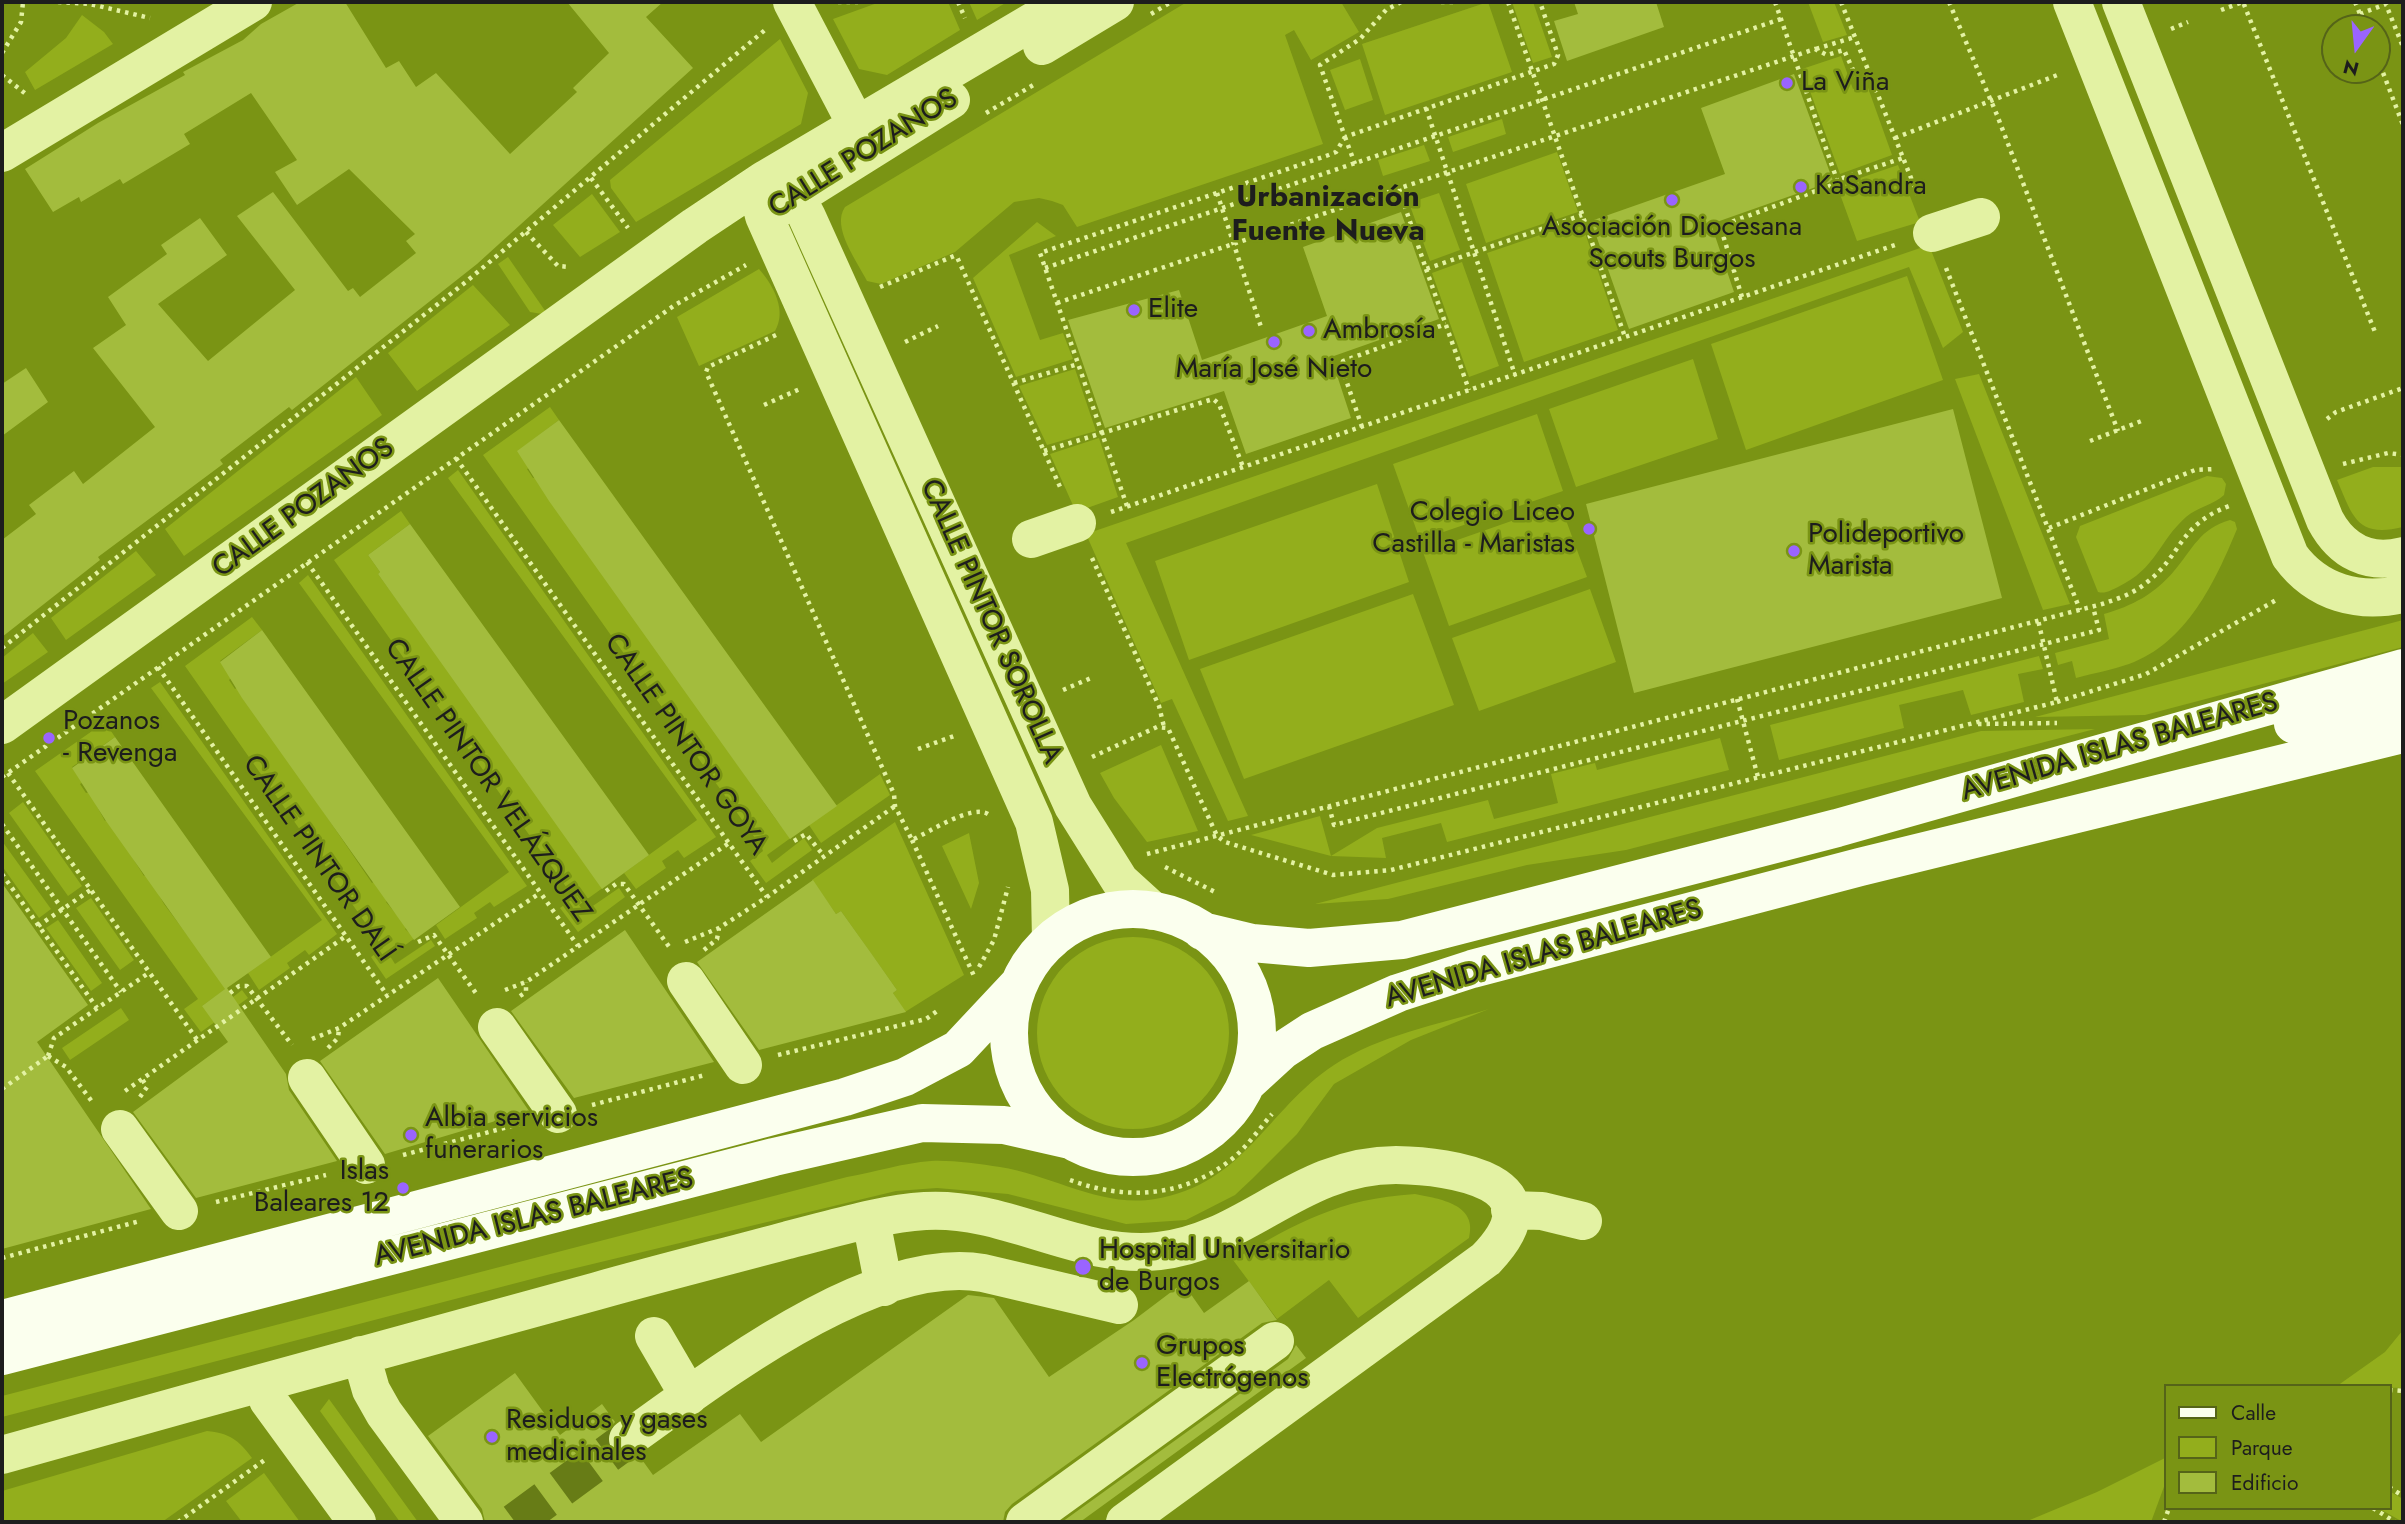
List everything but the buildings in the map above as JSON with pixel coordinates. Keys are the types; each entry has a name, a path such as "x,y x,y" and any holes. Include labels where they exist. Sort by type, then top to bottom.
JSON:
{"main road":[{"name":"AVENIDA ISLAS BALEARES","path":"1202,931 1252,943 1308,948 1402,940 1838,828 2403,668"},
{"name":"AVENIDA ISLAS BALEARES","path":"1838,828 2388,702"},
{"name":"AVENIDA ISLAS BALEARES","path":"1860,867 2388,702"},
{"name":"AVENIDA ISLAS BALEARES","path":"1247,1083 1283,1050 1312,1031 1398,993 1472,969 1860,867 2403,734"},
{"path":"1109,911 1153,911 1179,918 1202,931 1227,952 1243,976 1253,1000 1257,1027 1255,1060 1247,1083 1224,1117 1204,1135 1181,1148 1155,1156 1129,1157 1099,1153 1070,1140 1050,1126 1034,1108 1013,1068 1009,1025 1018,985 1037,954 1051,940 1078,922 1109,911"},
{"name":"AVENIDA ISLAS BALEARES","path":"2,1318 845,1097 905,1077 958,1049 1018,985"},
{"name":"AVENIDA ISLAS BALEARES","path":"2,1356 788,1154 922,1123 1004,1125 1070,1140"}],"street":[{"path":"2,153 253,2"},
{"name":"CALLE POZANOS","path":"2,725 604,292 862,138 1066,2"},
{"path":"2072,2 2234,455 2264,492 2296,584 2329,589 2351,596 2384,599 2403,594"},
{"path":"2121,2 2302,427 2306,477 2328,526 2340,543 2359,555 2374,560 2403,556"},
{"path":"793,6 862,138"},
{"name":"CALLE POZANOS","path":"764,198 797,198 862,138 1131,9"},
{"name":"CALLE PINTOR SOROLLA","path":"764,198 792,274 1037,831 1050,890 1051,940"},
{"name":"CALLE PINTOR SOROLLA","path":"797,198 861,301 1073,806 1120,881 1153,911"},
{"path":"1932,233 1981,217"},
{"path":"818,331 861,301"},
{"path":"2234,455 2302,427"},
{"path":"1031,539 1077,523"},
{"path":"693,967 743,1065"},
{"path":"498,1005 558,1114"},
{"path":"311,1054 366,1165"},
{"path":"117,1108 179,1211"},
{"path":"2,1455 361,1355 871,1220 926,1211 981,1214 1118,1251 1154,1251 1181,1248 1215,1237 1308,1184 1381,1165 1440,1167 1477,1176 1501,1190 1510,1210 1508,1228 1500,1245 1486,1259 1125,1522"},
{"path":"1510,1210 1542,1211 1583,1221"},
{"path":"871,1220 884,1287"},
{"path":"628,1439 780,1333 826,1310 884,1287 939,1272 962,1270 1119,1305"},
{"path":"654,1336 689,1396"},
{"path":"1025,1522 1275,1341"},
{"path":"361,1355 370,1390 384,1413 464,1522"},
{"path":"262,1382 268,1400 357,1522"}],"path":[{"path":"2,53 21,22 23,2"},
{"path":"58,2 90,4 154,19"},
{"path":"838,2 858,2"},
{"path":"1131,9 1171,2"},
{"path":"1381,2 1386,10"},
{"path":"1355,164 1320,65 1360,39 1386,10 1401,2"},
{"path":"1441,2 1453,2"},
{"path":"1507,2 1625,337"},
{"path":"1128,506 1040,253 1336,152 1345,137 1554,64 1558,55 1540,2"},
{"path":"1775,2 1837,180"},
{"path":"1841,2 2080,610"},
{"path":"1949,2 1991,101 2118,431"},
{"path":"2221,10 2243,2 2375,332"},
{"path":"2355,2 2360,14 2386,3 2403,47"},
{"path":"2,648 526,233 793,6"},
{"path":"1045,268 1781,19"},
{"path":"1057,303 1855,37"},
{"path":"1815,49 1827,55 1844,50 1858,81 1871,77"},
{"path":"1895,138 2064,72"},
{"path":"2,75 23,88 30,99"},
{"path":"982,116 1041,80"},
{"path":"2387,84 2403,125"},
{"path":"1426,108 1515,375"},
{"path":"1742,297 1721,228 1835,184 1837,180 1902,158"},
{"path":"591,178 631,232 621,237"},
{"path":"1399,189 1469,390"},
{"path":"1217,193 1262,330"},
{"path":"1426,269 1583,215"},
{"path":"526,233 558,266 570,267 583,261"},
{"path":"1077,523 1932,233"},
{"path":"861,301 882,287 957,257 1158,706 1164,727"},
{"path":"2,777 675,305 737,267 757,263 766,271 772,282 792,274"},
{"path":"1362,427 1342,368 1343,361 1446,324"},
{"path":"779,331 775,337 708,367 706,372 894,794 895,806 974,976"},
{"path":"1014,383 1078,364"},
{"path":"2302,427 2403,388"},
{"path":"1044,451 1218,400 1243,467"},
{"path":"2090,441 2144,420"},
{"path":"2306,477 2357,459 2388,453 2403,455"},
{"path":"2049,528 2195,470 2218,468 2234,455"},
{"name":"CALLE PINTOR GOYA","path":"456,458 767,897 895,806"},
{"path":"1147,854 2093,607 2131,593 2147,583 2200,521 2264,492"},
{"name":"CALLE PINTOR VELÁZQUEZ","path":"307,562 578,946 729,843"},
{"path":"1088,761 1102,750 1157,727 1168,728 1217,836 1246,851 1333,875 1391,870 2057,702 2146,674 2296,584"},
{"path":"1329,806 1334,825 2044,645 2099,630 2093,607"},
{"path":"2038,620 2057,702"},
{"name":"CALLE PINTOR DALÍ","path":"158,667 387,995 540,893"},
{"path":"1737,699 1758,777"},
{"path":"1970,724 2065,723"},
{"path":"8,773 198,1041"},
{"path":"912,840 970,812 983,810 991,815"},
{"path":"2,824 121,992"},
{"path":"794,841 802,835 809,835 824,856"},
{"path":"2,874 97,1008"},
{"path":"606,891 616,884 624,884 671,948 719,928 767,897"},
{"path":"38,926 92,889"},
{"path":"693,967 717,939 719,928"},
{"path":"418,942 435,935 475,994 498,1005"},
{"path":"117,1108 142,1079 346,936"},
{"path":"498,1005 578,946"},
{"path":"2,1089 48,1056 54,1038 149,972"},
{"path":"498,1005 526,992 526,982"},
{"path":"230,993 239,986 247,986 289,1043 311,1054"},
{"path":"311,1054 339,1028 387,995"},
{"path":"311,1054 338,1038 339,1028"},
{"path":"48,1056 66,1067 91,1102 117,1108 143,1095 147,1087 142,1079"},
{"path":"1060,1177 1123,1195 1186,1185 1228,1162 1276,1110"},
{"path":"178,1522 268,1458"},
{"path":"2376,1510 2395,1522"}],"green space":[{"path":"880,2 948,2 960,30 887,75 859,69 833,19"},
{"path":"969,2 1007,2 977,20"},
{"path":"1187,2 1341,2 1359,32 1311,60 1294,30 1285,35 1323,144 1077,227 1063,205 1039,198 1014,202 955,252 881,284 867,281 843,234 841,224 845,207"},
{"path":"1488,2 1512,72 1385,115 1362,44"},
{"path":"1512,2 1533,2 1552,57 1533,63"},
{"path":"1808,2 1834,2 1847,35 1823,42"},
{"path":"82,15 104,32 113,44 35,90 25,72 66,38"},
{"path":"780,39 808,93 801,124 636,222 611,188 610,180"},
{"path":"1841,56 1853,89 1867,85 1892,155 1840,174 1802,69"},
{"path":"1360,59 1373,100 1345,110 1330,70"},
{"path":"1502,119 1506,134 1453,152 1448,137"},
{"path":"1424,145 1430,161 1383,176 1378,160"},
{"path":"1557,152 1578,212 1486,243 1466,184"},
{"path":"1898,165 1920,222 1857,241 1837,186"},
{"path":"1439,193 1460,250 1430,261 1409,203"},
{"path":"592,194 620,232 580,257 553,225"},
{"path":"1581,221 1618,330 1524,362 1487,253"},
{"path":"1037,222 1056,236 1009,255 1040,340 1063,333 1073,359 1016,377 973,278"},
{"path":"1929,245 1963,332 1943,348 1909,267 1126,543 1248,816 1228,821 1172,699 1161,703 1086,534"},
{"path":"508,257 548,315 530,312 498,264"},
{"path":"1462,262 1499,366 1469,377 1432,273"},
{"path":"759,269 770,283 777,299 780,315 775,331 699,366 677,317"},
{"path":"1907,276 1943,380 1746,450 1711,344"},
{"path":"473,285 510,325 417,391 388,353"},
{"path":"1693,359 1718,439 1576,487 1549,409"},
{"path":"1075,369 1096,431 1047,445 1019,386"},
{"path":"1979,374 2070,604 2043,610 1955,379"},
{"path":"356,377 382,415 184,556 165,529"},
{"path":"550,407 559,420 518,451 529,468 527,469 533,478 536,477 768,809 792,837 767,855 772,863 804,838 812,850 766,883 750,861 763,851 762,848 483,455"},
{"path":"1537,414 1563,491 1420,540 1393,464"},
{"path":"1099,438 1118,497 1076,512 1050,454"},
{"path":"2373,467 2403,467 2403,527 2376,530 2366,527 2359,522 2348,504 2337,480"},
{"path":"458,470 716,837 684,858 678,850 662,861 666,868 636,889 624,873 697,820 448,478"},
{"path":"2207,476 2222,478 2226,484 2224,495 2186,517 2149,563 2131,580 2108,591 2098,592 2076,537 2080,526"},
{"path":"1377,484 1409,582 1189,660 1155,561"},
{"path":"1560,504 1587,577 1449,626 1423,552"},
{"path":"401,511 410,524 368,555 380,572 378,574 604,887 579,905 584,912 619,888 625,897 578,932 560,908 574,898 334,560"},
{"path":"2230,520 2235,522 2237,529 2219,570 2197,608 2167,642 2129,664 2076,678 2072,661 2058,665 2055,653 2109,639 2104,614 2151,593 2167,579 2204,534"},
{"path":"136,551 156,575 66,640 51,618"},
{"path":"308,575 527,886 494,907 490,902 474,913 477,918 445,939 436,925 509,872 299,583"},
{"path":"1590,589 1616,662 1479,711 1452,638"},
{"path":"1413,594 1454,705 1244,779 1200,669"},
{"path":"252,617 262,630 220,661 231,678 229,680 235,689 238,687 372,883 375,881 388,900 386,902 407,927 405,929 415,938 390,956 395,964 431,940 435,946 386,979 371,957 383,948 185,666"},
{"path":"2403,620 2403,647 2145,715 2035,717"},
{"path":"33,633 48,652 2,684 2,658"},
{"path":"2039,656 2043,669 2018,674 2024,702 1971,715 1963,690 1899,705 1904,728 1779,760 1770,725"},
{"path":"160,682 337,934 309,955 305,950 287,963 290,968 259,990 248,973 322,920 151,688"},
{"path":"105,722 115,737 72,767 82,783 80,784 86,793 89,792 105,821 108,819 144,876 147,874 164,904 227,988 202,1006 233,997 242,990 248,998 201,1032 184,1009 198,999 35,771"},
{"path":"2095,729 1626,850 1527,865 1388,899 1315,904 1981,731"},
{"path":"1720,738 1729,770 1447,842 1441,823 1382,838 1386,858 1331,856 1377,828 1488,800 1494,819 1558,803 1551,774 1595,763 1597,770"},
{"path":"1161,745 1198,831 1147,842 1114,798 1100,773"},
{"path":"880,774 890,795 821,843 809,825"},
{"path":"23,802 82,886 68,896 9,813"},
{"path":"1320,816 1331,856 1251,835"},
{"path":"895,822 964,975 905,1012 893,993 897,990 841,911 836,914 812,880"},
{"path":"969,833 979,883 971,909 942,846"},
{"path":"2,841 51,909 39,918 2,866"},
{"path":"91,898 134,960 120,970 76,908"},
{"path":"58,920 102,983 91,991 46,928"},
{"path":"1133,937 1170,945 1201,965 1221,996 1229,1033 1221,1070 1201,1101 1170,1121 1133,1129 1096,1121 1065,1101 1045,1070 1037,1033 1045,996 1065,965 1096,945"},
{"path":"121,1008 129,1020 70,1060 62,1048"},
{"path":"1489,1009 1411,1040 1334,1084 1297,1134 1235,1195 1186,1220 1126,1224 1008,1194 937,1188 896,1191 551,1274 2,1417 2,1396 847,1177 920,1162 965,1162 1000,1167 1115,1199 1155,1199 1186,1191 1233,1162 1310,1083 1334,1065 1390,1038"},
{"path":"1415,1194 1445,1201 1462,1210 1468,1217 1469,1238 1358,1318 1329,1280 1277,1319 1233,1260 1278,1234 1341,1207 1363,1201"},
{"path":"2403,1330 2403,1388 2391,1388 2391,1384 2340,1384 2385,1352"},
{"path":"329,1399 418,1522 400,1522 320,1411"},
{"path":"207,1431 233,1438 252,1458 162,1522 2,1522 2,1491"},
{"path":"2164,1458 2164,1487 2151,1522 2025,1522 2097,1492"},
{"path":"264,1473 300,1522 242,1522 226,1501"},
{"path":"2391,1492 2403,1499 2403,1522 2382,1510 2391,1510"}],"tunnel":[{"path":"515,1522 628,1439"}],"place":[{"name":"La Viña","path":"1787,83"},
{"name":"KaSandra","path":"1801,187"},
{"name":"Asociación Diocesana Scouts Burgos","path":"1672,200"},
{"name":"Elite","path":"1134,310"},
{"name":"Ambrosía","path":"1309,331"},
{"name":"María José Nieto","path":"1274,342"},
{"name":"Colegio Liceo Castilla - Maristas","path":"1589,529"},
{"name":"Polideportivo Marista","path":"1794,551"},
{"name":"Pozanos - Revenga","path":"49,738"},
{"name":"Albia servicios funerarios","path":"411,1135"},
{"name":"Islas Baleares 12","path":"403,1188"},
{"name":"Hospital Universitario de Burgos","path":"1083,1267"},
{"name":"Grupos Electrógenos","path":"1142,1363"},
{"name":"Residuos y gases medicinales","path":"492,1437"}],"district":[{"name":"Urbanización Fuente Nueva","path":"1328,216"}]}
